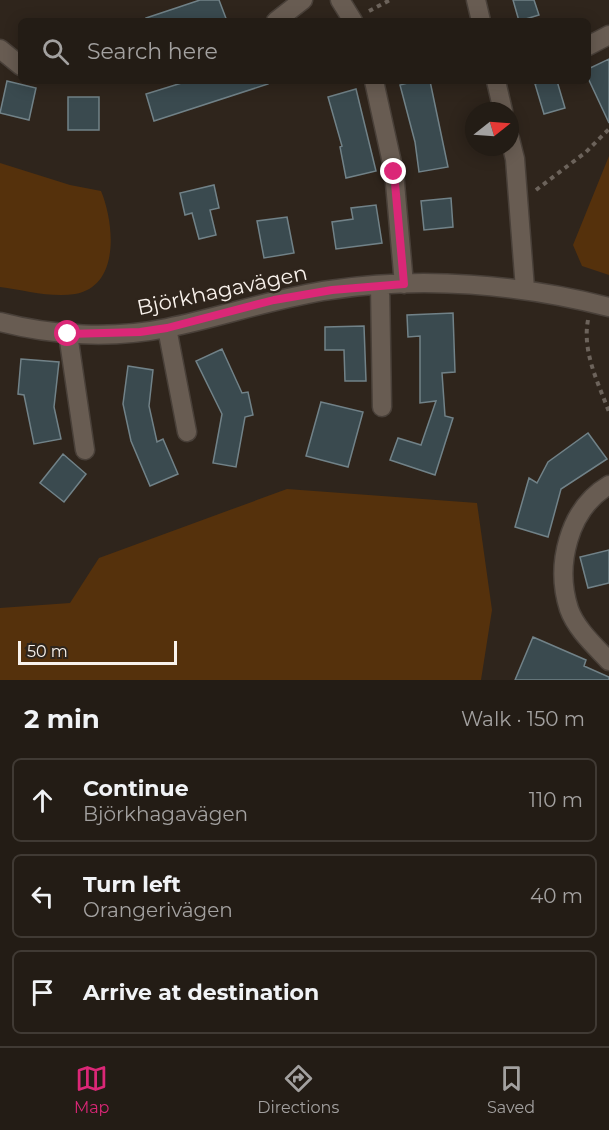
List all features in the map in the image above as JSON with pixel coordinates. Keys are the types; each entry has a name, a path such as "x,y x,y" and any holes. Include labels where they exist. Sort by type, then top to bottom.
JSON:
{"street":[{"path":"280,18 303,0"},
{"path":"340,0 351,18"},
{"path":"476,0 480,18"},
{"path":"591,44 609,35"},
{"path":"0,50 18,64"},
{"path":"375,84 394,172 404,284"},
{"path":"497,84 501,102"},
{"path":"514,156 525,289"},
{"name":"Björkhagavägen","path":"0,322 68,334 140,332 167,328 274,300 380,285 404,284 525,289 600,305"},
{"path":"380,285 382,407"},
{"path":"167,328 187,432"},
{"path":"68,334 85,450"},
{"path":"609,485 584,506 568,537 563,575 570,610 587,639 609,661"}],"path":[{"path":"518,194 533,192 586,152 609,129"},
{"path":"600,305 585,334 589,358 609,412"}],"shaded area":[{"path":"609,156 609,275 582,266 573,245"},
{"path":"0,163 70,185 101,191 109,219 110,251 107,266 100,279 90,289 75,294 57,295 0,287"},
{"path":"287,489 477,503 492,610 481,680 0,680 0,608 70,603 99,558"}],"building":[{"path":"200,0 219,0 226,18 146,18"},
{"path":"513,0 534,0 539,15 518,18"},
{"path":"609,59 609,123 591,84 591,68"},
{"path":"7,81 36,88 29,120 0,113"},
{"path":"178,84 268,84 154,121 146,94"},
{"path":"431,84 448,167 419,172 415,142 400,85"},
{"path":"535,84 558,84 565,108 544,114"},
{"path":"356,89 376,171 346,178 340,147 342,146 328,97"},
{"path":"68,97 99,97 99,130 68,130"},
{"path":"214,185 219,208 210,210 216,235 199,239 192,213 185,215 180,193"},
{"path":"451,198 453,227 424,230 421,201"},
{"path":"376,205 382,243 336,249 332,222 353,219 351,208"},
{"path":"287,217 294,253 264,258 257,221"},
{"path":"453,313 455,372 442,373 445,416 453,418 435,475 390,460 398,438 421,445 436,401 420,403 420,336 408,337 407,315"},
{"path":"364,326 366,381 345,381 344,350 325,350 325,327"},
{"path":"222,349 242,393 248,392 253,415 245,417 236,467 213,463 222,414 196,361"},
{"path":"21,359 59,362 54,407 61,439 34,444 24,395 18,394"},
{"path":"128,366 153,370 149,406 157,442 163,439 178,474 150,486 131,441 123,404"},
{"path":"321,402 363,412 348,467 306,456"},
{"path":"588,433 607,459 561,489 548,537 515,527 529,478 537,483 548,462"},
{"path":"63,454 86,474 64,502 40,483"},
{"path":"609,550 609,583 588,588 580,557"},
{"path":"533,637 586,660 584,666 609,677 609,680 515,680"}],"route":[{"path":"68,334 140,332 167,328 274,300 332,290 404,284 394,172"}]}
